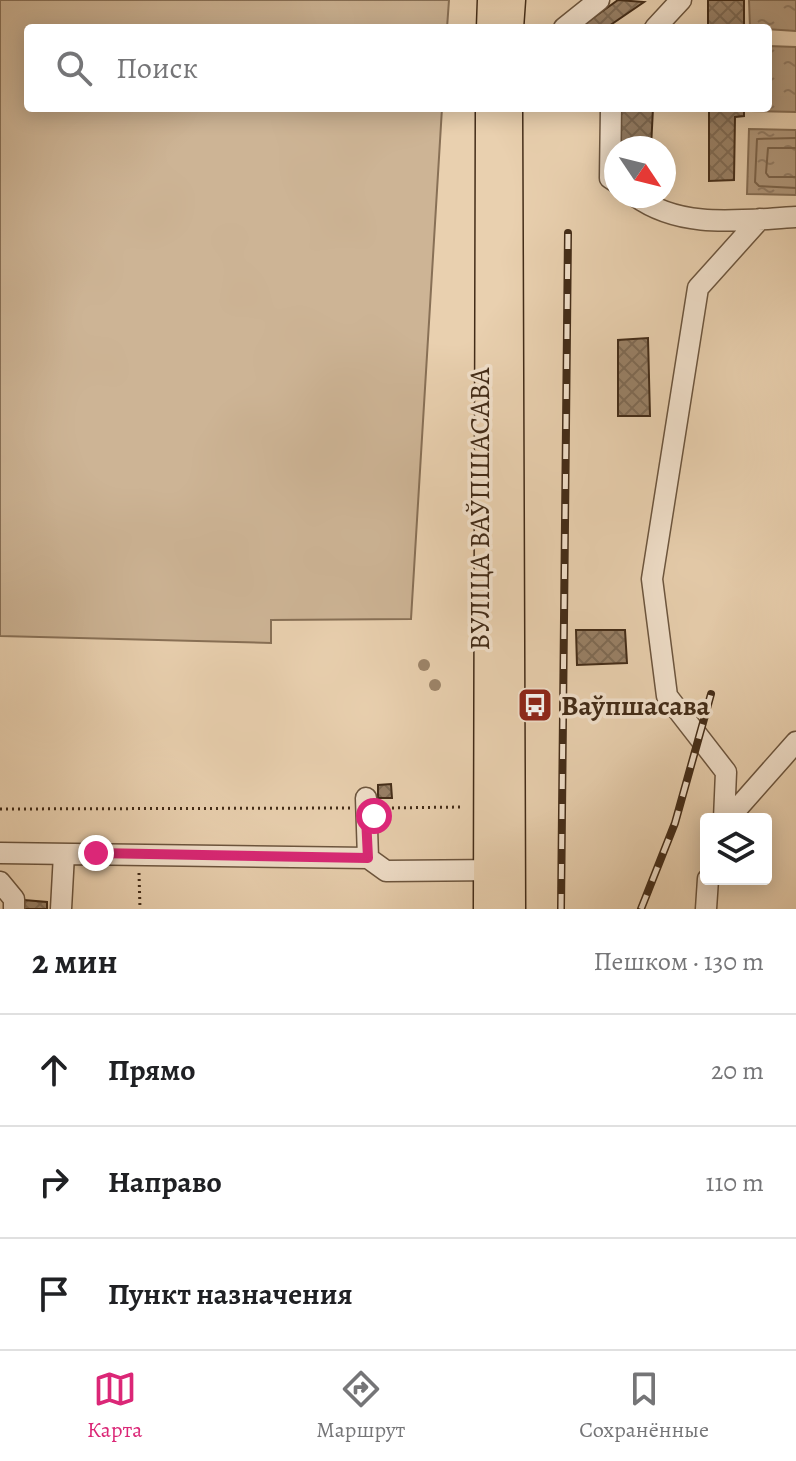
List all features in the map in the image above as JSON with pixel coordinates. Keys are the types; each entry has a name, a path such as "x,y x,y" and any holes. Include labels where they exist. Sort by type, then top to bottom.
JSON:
{"main road":[{"path":"490,24 491,0"},
{"path":"510,24 512,0"},
{"name":"ВУЛІЦА ВАЎПШАСАВА","path":"489,112 500,870 512,909"},
{"name":"ВУЛІЦА ВАЎПШАСАВА","path":"487,909 500,870 509,112"}],"lane":[{"path":"569,24 599,0"},
{"path":"659,24 681,0"},
{"path":"611,112 611,136"},
{"path":"652,208 693,220 796,217"},
{"path":"726,813 726,772 667,696 652,579 698,288 760,219"},
{"path":"731,813 796,742"},
{"path":"368,810 368,858"},
{"path":"2,850 64,854 368,858 386,871 500,870"},
{"path":"61,909 64,854"},
{"path":"0,882 14,899 14,909"},
{"path":"706,909 708,885"}],"path":[{"path":"0,809 368,810 462,807"},
{"path":"138,854 140,909"}],"shaded area":[{"path":"0,0 449,0 447,24 24,24 24,112 442,112 411,619 271,620 271,643 0,636"}],"water":[{"path":"749,0 796,0 796,31 772,29 772,24 750,24"},
{"path":"772,46 796,47 796,112 772,111"},
{"path":"749,129 796,130 796,195 747,194"}],"building":[{"path":"618,0 644,2 612,24 585,24"},
{"path":"708,0 744,0 744,24 708,24"},
{"path":"618,112 653,112 652,136 617,136"},
{"path":"709,112 744,112 744,116 735,117 734,180 709,181"},
{"path":"648,338 650,416 618,416 618,340"},
{"path":"576,630 625,630 627,663 577,665"},
{"path":"391,784 392,798 378,798 378,785"},
{"path":"24,900 47,902 47,909 24,909"}],"railway":[{"path":"561,909 568,233"},
{"path":"641,909 675,823 711,694"}],"place":[{"name":"Ваўпшасава","path":"535,705"}],"route":[{"path":"96,853 368,858 366,817 374,816"}]}
